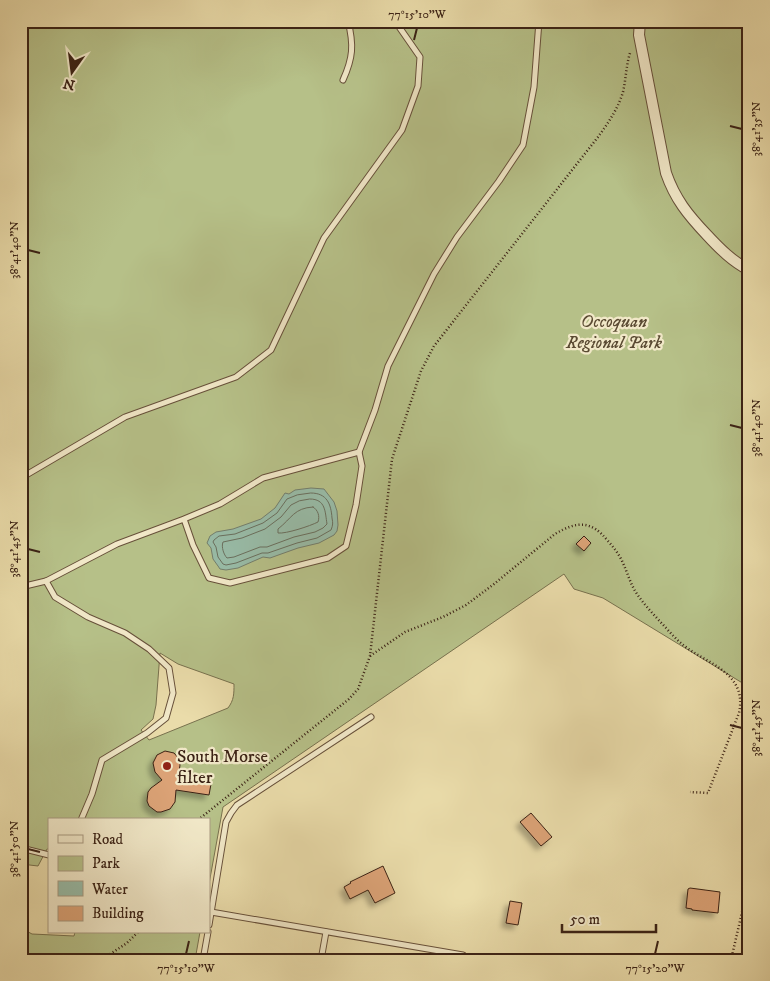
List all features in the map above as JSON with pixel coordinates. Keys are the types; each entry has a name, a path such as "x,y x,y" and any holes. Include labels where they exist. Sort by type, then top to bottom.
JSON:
{"street":[{"path":"640,21 639,35 666,173 674,194 690,217 721,250 738,264 749,270"}],"lane":[{"path":"343,80 350,64 352,53 348,21"},
{"path":"21,478 125,416 236,377 271,350 324,238 402,130 418,86 420,57 395,21"},
{"path":"184,519 193,545 209,578 230,583 328,558 346,546 356,505 362,466 359,452 375,410 388,366 434,274 457,237 523,145 534,88 539,21"},
{"path":"21,587 46,581 117,544 220,504 264,478 359,452"},
{"path":"46,581 55,598 88,617 125,633 149,649 169,668 173,693 166,718 102,760 92,794 82,818"},
{"path":"210,918 226,822 237,805 371,717"},
{"path":"21,848 48,855"},
{"path":"211,912 463,955"},
{"path":"321,960 326,932"},
{"path":"203,960 208,934"}],"path":[{"path":"200,818 349,699 358,689 370,656 392,459 421,371 440,338 598,137 616,110 623,93 627,63 631,51"},
{"path":"370,656 405,632 443,617 466,605 565,528 578,525 594,527 601,532 618,553 631,584 644,602 680,643 726,672 736,684 740,694 741,704 739,713 708,793 690,792"},
{"path":"731,960 749,882"},
{"path":"102,960 127,943 136,934"}],"green space":[{"name":"Occoquan Regional Park","path":"21,21 749,21 749,687 603,598 574,589 564,574 223,807 210,878 210,818 48,818 48,849 38,866 21,864","holes":["160,653 178,664 234,684 233,700 228,708 149,740 141,730 153,719 156,705"]},
{"path":"21,928 32,934 74,936 74,934 200,934 195,960 21,960"}],"water":[{"path":"324,489 334,502 338,525 334,535 319,543 270,558 263,557 238,568 220,569 213,559 211,548 207,543 210,536 216,532 233,529 261,519 275,508 285,493 289,494 295,490"}],"building":[{"path":"584,536 591,543 584,551 576,544"},
{"path":"165,751 174,753 180,760 178,779 211,784 209,795 176,790 175,802 170,809 157,812 149,806 147,801 148,792 162,780 155,772 153,763 157,755"},
{"path":"531,813 552,837 541,846 520,822"},
{"path":"383,866 395,893 375,903 368,890 350,899 344,887 350,882"},
{"path":"688,889 720,892 718,913 686,908"},
{"path":"510,901 522,903 518,925 506,923"}],"place":[{"name":"South Morse filter","path":"167,766"}]}
